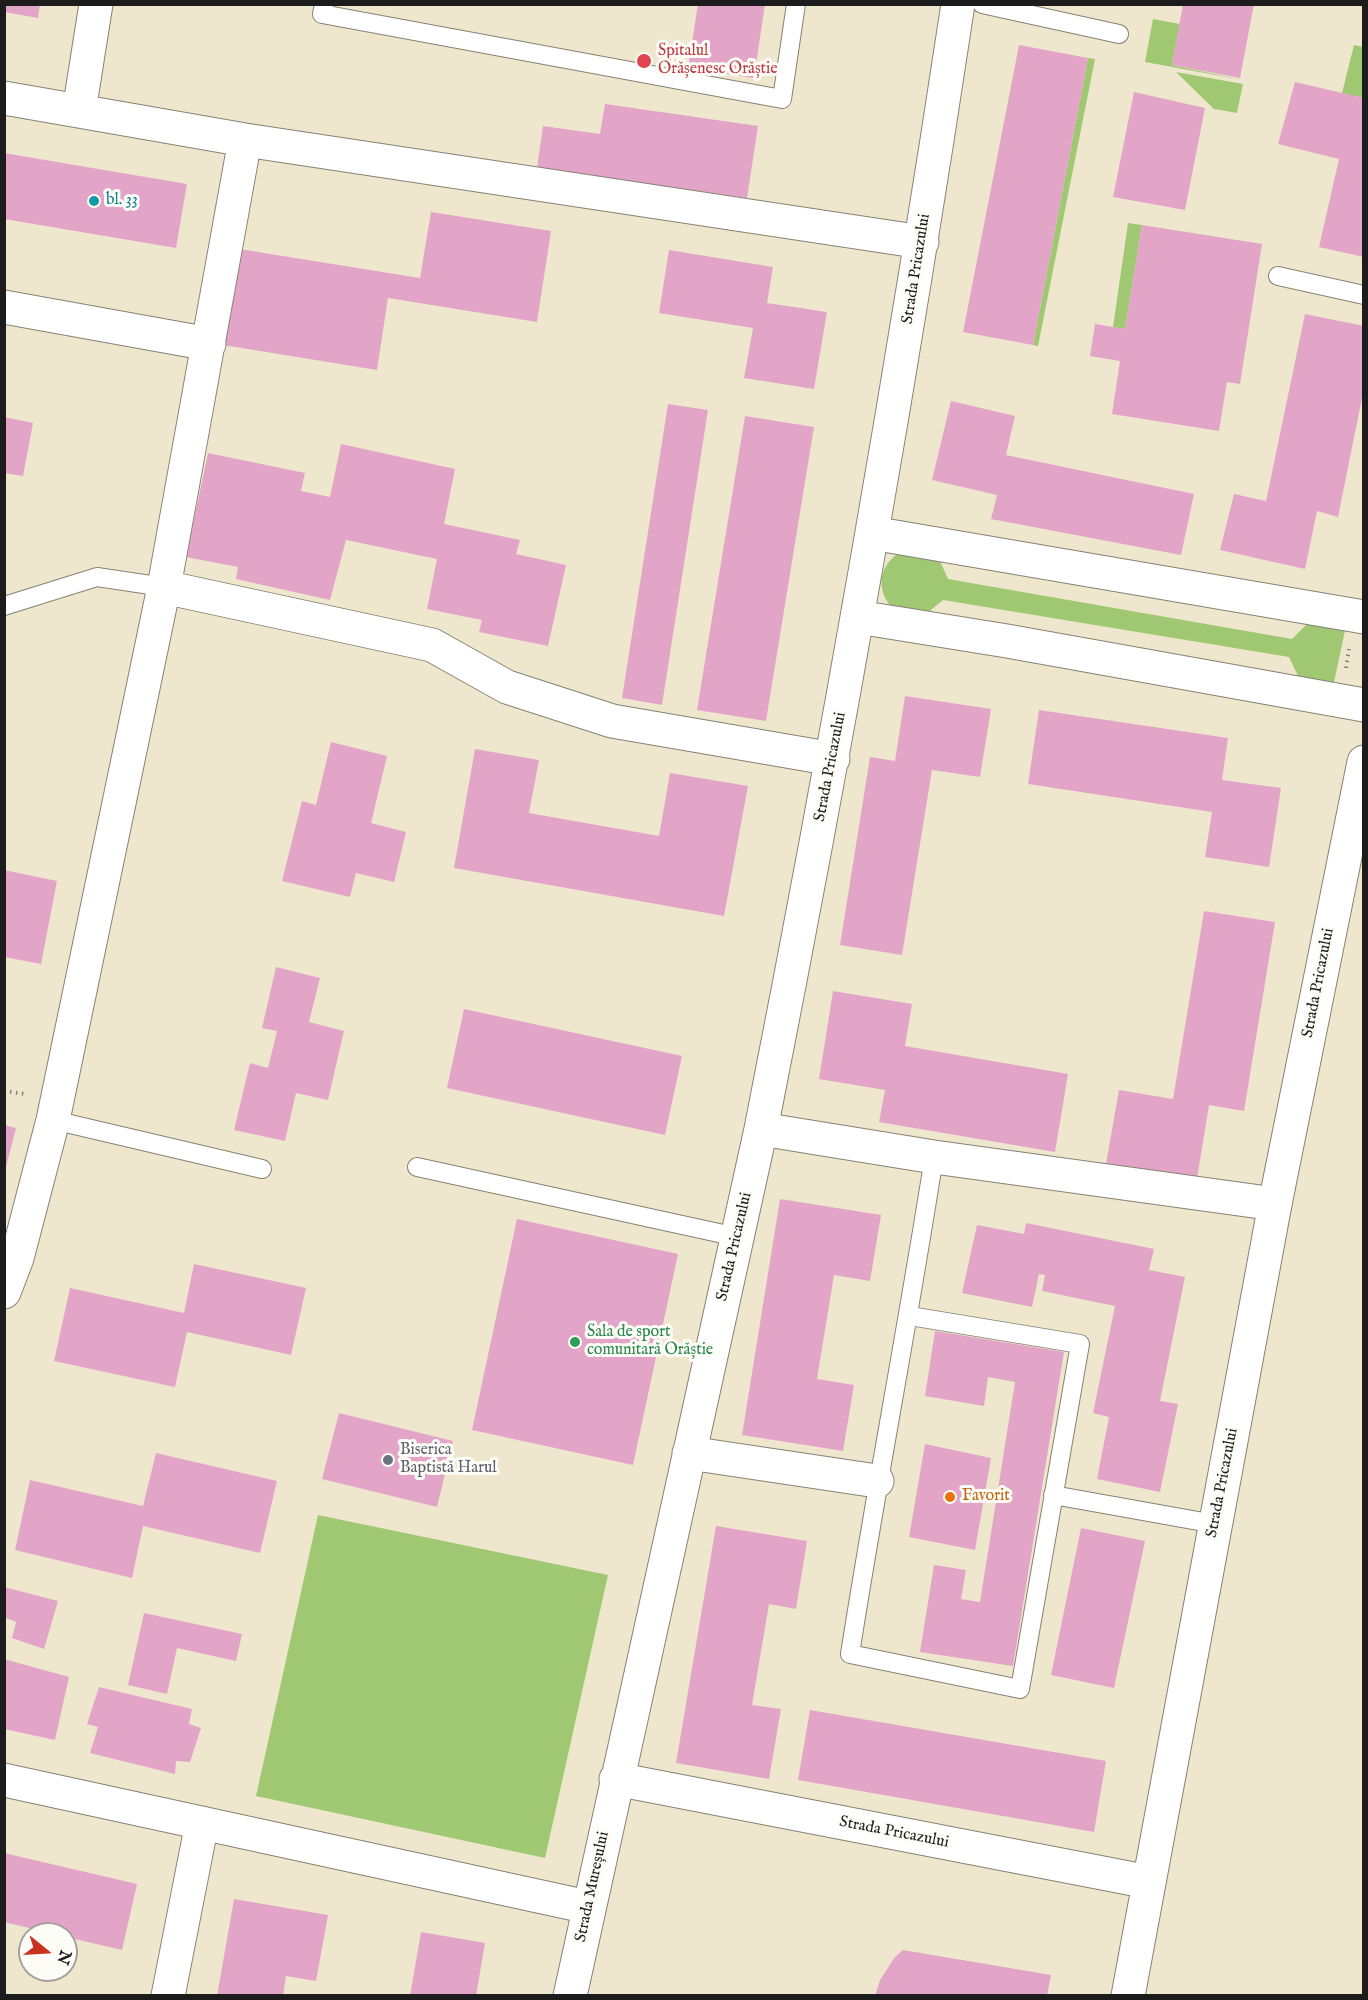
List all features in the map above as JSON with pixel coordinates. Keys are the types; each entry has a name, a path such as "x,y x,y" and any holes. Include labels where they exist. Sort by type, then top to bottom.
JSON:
{"street":[{"path":"79,111 96,4"},
{"name":"Strada Pricazului","path":"958,4 922,242 858,617 761,1129 616,1779 1149,1882 1275,1204 1364,762"},
{"path":"4,98 246,140 922,242"},
{"path":"4,1292 18,1258 54,1120 164,587 246,140"},
{"path":"4,307 209,344"},
{"path":"872,533 1357,630"},
{"path":"164,587 432,645 507,687 612,721 832,759"},
{"path":"858,617 1007,640 1364,705"},
{"path":"761,1129 933,1157 1275,1204"},
{"path":"689,1453 877,1481"},
{"name":"Strada Mureșului","path":"570,1995 616,1779"},
{"path":"4,1780 588,1907"},
{"path":"168,1995 202,1824"},
{"path":"1128,1995 1149,1882"}],"lane":[{"path":"324,4 322,14 782,99 796,4"},
{"path":"982,4 1119,34"},
{"path":"1278,276 1364,295"},
{"path":"4,606 97,577 164,587"},
{"path":"54,1120 262,1169"},
{"path":"910,1316 1080,1344 1020,1689 850,1654 877,1481 910,1316 933,1157"},
{"path":"417,1167 737,1237"},
{"path":"1053,1495 1215,1524"}],"path":[{"path":"1345,673 1357,630"}],"green space":[{"path":"1153,19 1180,24 1172,65 1243,80 1145,62"},
{"path":"1354,45 1363,47 1363,98 1342,93"},
{"path":"1088,58 1095,59 1038,346 1033,345"},
{"path":"1176,72 1243,84 1237,113 1214,109"},
{"path":"1128,223 1142,225 1125,329 1113,327"},
{"path":"902,551 940,561 948,579 1292,639 1308,623 1346,626 1333,687 1299,678 1289,657 943,600 926,614 893,609 883,593 882,578 888,563"},
{"path":"318,1515 608,1575 545,1858 256,1796"}],"building":[{"path":"4,4 40,4 38,18 4,12"},
{"path":"698,4 765,4 754,78 688,68"},
{"path":"1183,4 1254,4 1240,78 1172,65"},
{"path":"1019,45 1088,58 1033,345 963,332"},
{"path":"1295,82 1364,98 1364,257 1319,247 1339,159 1278,144"},
{"path":"1134,92 1205,108 1185,210 1113,197"},
{"path":"605,104 758,126 747,198 537,168 543,126 600,134"},
{"name":"bl. 33","path":"4,153 187,184 176,248 4,219"},
{"path":"431,212 551,231 537,322 388,298 377,370 223,345 239,249 420,278"},
{"path":"1142,225 1262,244 1240,384 1227,382 1219,431 1112,414 1120,361 1090,356 1095,324 1125,329"},
{"path":"669,250 773,267 767,303 827,312 814,389 744,378 753,328 659,313"},
{"path":"1305,314 1364,326 1364,388 1338,517 1317,511 1305,569 1220,550 1234,494 1266,501"},
{"path":"951,401 1015,416 1006,455 1194,494 1181,555 991,519 997,495 932,480"},
{"path":"668,404 708,410 662,705 622,698"},
{"path":"745,416 814,427 766,721 697,710"},
{"path":"4,417 33,423 23,476 4,473"},
{"path":"341,444 455,469 444,524 520,540 516,554 566,565 548,646 479,632 482,620 427,609 437,559 346,540 330,600 236,579 238,567 186,557 208,453 305,473 301,491 330,497"},
{"path":"905,696 991,709 980,777 932,770 902,955 840,945 870,757 895,761"},
{"path":"1039,710 1228,738 1222,780 1281,788 1269,867 1205,857 1212,812 1028,784"},
{"path":"331,742 387,756 371,823 406,832 394,882 356,873 350,897 282,881 302,801 316,805"},
{"path":"475,749 539,760 529,813 659,836 670,773 748,786 724,916 454,868"},
{"path":"4,870 57,881 41,964 4,957"},
{"path":"1204,911 1275,922 1244,1111 1209,1105 1197,1179 1106,1164 1119,1090 1173,1099"},
{"path":"276,967 320,978 309,1022 344,1031 328,1100 296,1093 285,1141 234,1130 250,1063 268,1068 277,1031 262,1028"},
{"path":"833,991 912,1004 905,1046 1068,1074 1055,1152 879,1122 885,1090 819,1079"},
{"path":"464,1009 682,1056 665,1135 447,1088"},
{"path":"4,1125 16,1128 5,1171 4,1171"},
{"path":"780,1199 881,1215 870,1281 834,1275 817,1379 854,1385 843,1451 742,1435"},
{"name":"Sala de sport comunitară Orăștie","path":"517,1219 678,1254 633,1465 472,1430"},
{"path":"1026,1223 1154,1249 1149,1270 1185,1277 1160,1401 1178,1404 1160,1492 1097,1479 1109,1417 1093,1413 1115,1306 1042,1291 1045,1275 1039,1274 1032,1307 962,1293 977,1225 1024,1234"},
{"path":"194,1264 306,1288 291,1355 187,1332 175,1387 54,1361 70,1288 184,1313"},
{"path":"935,1331 1064,1352 1013,1666 920,1652 934,1565 966,1570 961,1599 980,1602 1015,1382 988,1377 984,1406 925,1396"},
{"name":"Biserica Baptistă Harul","path":"339,1413 453,1441 437,1507 322,1479"},
{"name":"Favorit","path":"925,1444 991,1458 975,1550 909,1537"},
{"path":"156,1453 277,1481 260,1553 143,1526 132,1578 15,1550 30,1480 143,1506"},
{"path":"716,1526 807,1541 796,1609 769,1604 752,1705 781,1709 769,1779 676,1763"},
{"path":"1081,1528 1145,1541 1114,1688 1051,1675"},
{"path":"4,1587 58,1601 44,1649 12,1638 16,1622 4,1617"},
{"path":"144,1613 242,1634 236,1661 177,1648 167,1694 128,1685"},
{"path":"4,1659 69,1677 55,1740 4,1729"},
{"path":"99,1687 192,1709 189,1724 201,1728 190,1762 176,1761 175,1774 90,1753 98,1727 87,1724"},
{"path":"810,1710 1106,1761 1094,1832 798,1780"},
{"path":"4,1853 137,1884 122,1950 78,1940 78,1922 18,1922 18,1925 4,1922"},
{"path":"234,1899 328,1915 316,1981 286,1976 283,1996 217,1996"},
{"path":"421,1932 485,1943 476,1996 410,1996"},
{"path":"903,1950 1051,1975 1047,1996 875,1996 880,1980 895,1957"}],"place":[{"name":"Spitalul Orășenesc Orăștie","path":"644,61"},
{"name":"bl. 33","path":"94,201"},
{"name":"Sala de sport comunitară Orăștie","path":"575,1342"},
{"name":"Biserica Baptistă Harul","path":"388,1460"},
{"name":"Favorit","path":"950,1497"}]}
